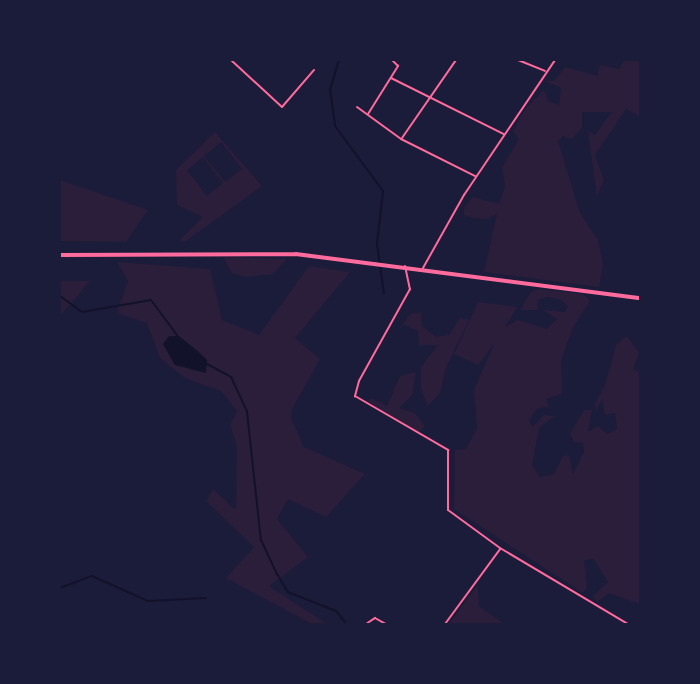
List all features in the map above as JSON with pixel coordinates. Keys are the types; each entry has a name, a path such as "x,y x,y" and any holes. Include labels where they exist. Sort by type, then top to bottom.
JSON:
{"highway":[{"path":"60,255 258,253 423,268 640,298"}],"street":[{"path":"231,60 277,105 286,105 314,70"},
{"path":"368,115 398,63 392,60"},
{"path":"401,139 456,60"},
{"path":"519,60 545,71"},
{"path":"423,268 476,176 555,60"},
{"path":"391,78 429,100 504,134"},
{"path":"357,107 401,139 476,176"},
{"path":"405,266 410,289 355,395 448,450 448,510 500,548 628,625"},
{"path":"445,625 500,548"},
{"path":"366,625 376,618 386,625"}],"shaded area":[{"path":"640,60 640,132 639,116 626,109 595,155 604,180 597,197 588,131 595,135 612,112 582,112 582,128 572,139 563,136 558,141 580,213 598,240 603,265 599,287 484,272 497,214 489,219 474,218 464,215 464,208 473,197 499,204 505,187 502,167 519,139 513,131 526,108 544,90 548,101 559,105 561,88 545,81 554,81 565,67 597,76 600,65 619,69 624,61"},
{"path":"215,132 262,186 186,241 179,241 203,217 177,205 176,170","holes":["221,142 242,169 225,182 204,156","203,157 223,183 207,196 187,170"]},
{"path":"60,180 148,210 126,242 60,241"},
{"path":"223,257 287,259 273,274 246,277 232,273"},
{"path":"117,262 210,269 222,320 259,335 309,266 350,272 295,338 320,359 292,409 291,418 304,447 365,474 326,517 288,499 277,519 308,557 269,586 327,624 312,624 226,578 254,547 206,501 213,489 236,510 237,447 230,425 237,411 221,391 185,378 160,358 147,323 117,313 128,281"},
{"path":"60,281 90,281 60,316"},
{"path":"538,289 583,294 590,301 573,327 561,361 562,394 546,399 549,407 538,408 529,420 532,427 544,415 554,416 539,428 532,465 540,477 554,474 563,456 569,455 573,474 584,452 583,443 574,442 570,434 584,410 592,410 588,432 598,426 607,434 617,429 615,413 605,415 602,399 597,410 594,405 605,385 616,345 627,336 639,353 633,369 640,373 640,604 609,593 597,602 593,596 608,582 594,559 584,560 587,588 583,593 454,509 455,450 466,449 477,428 474,390 494,344 478,365 454,354 478,302 517,307 505,327 518,320 547,329 557,319 543,310 565,312 568,307 562,300 547,297 538,300 537,310 520,310 531,292"},
{"path":"421,312 422,326 436,337 449,335 460,318 469,320 446,367 440,393 428,406 421,389 421,367 438,345 419,345 418,331 403,324 410,314"},
{"path":"169,336 179,336 207,360 206,373 175,365 163,344"},
{"path":"416,372 412,395 399,408 415,413 425,426 418,433 368,401 371,398 387,406 400,376"},
{"path":"478,585 479,606 504,624 449,624"}],"waterway":[{"path":"339,60 330,89 335,126 383,191 377,244 384,294"},
{"path":"60,296 82,312 151,300 177,335"},
{"path":"205,363 231,377 247,412 261,540 277,574 288,592 336,611 347,624"},
{"path":"60,588 92,576 148,601 206,598"}]}
